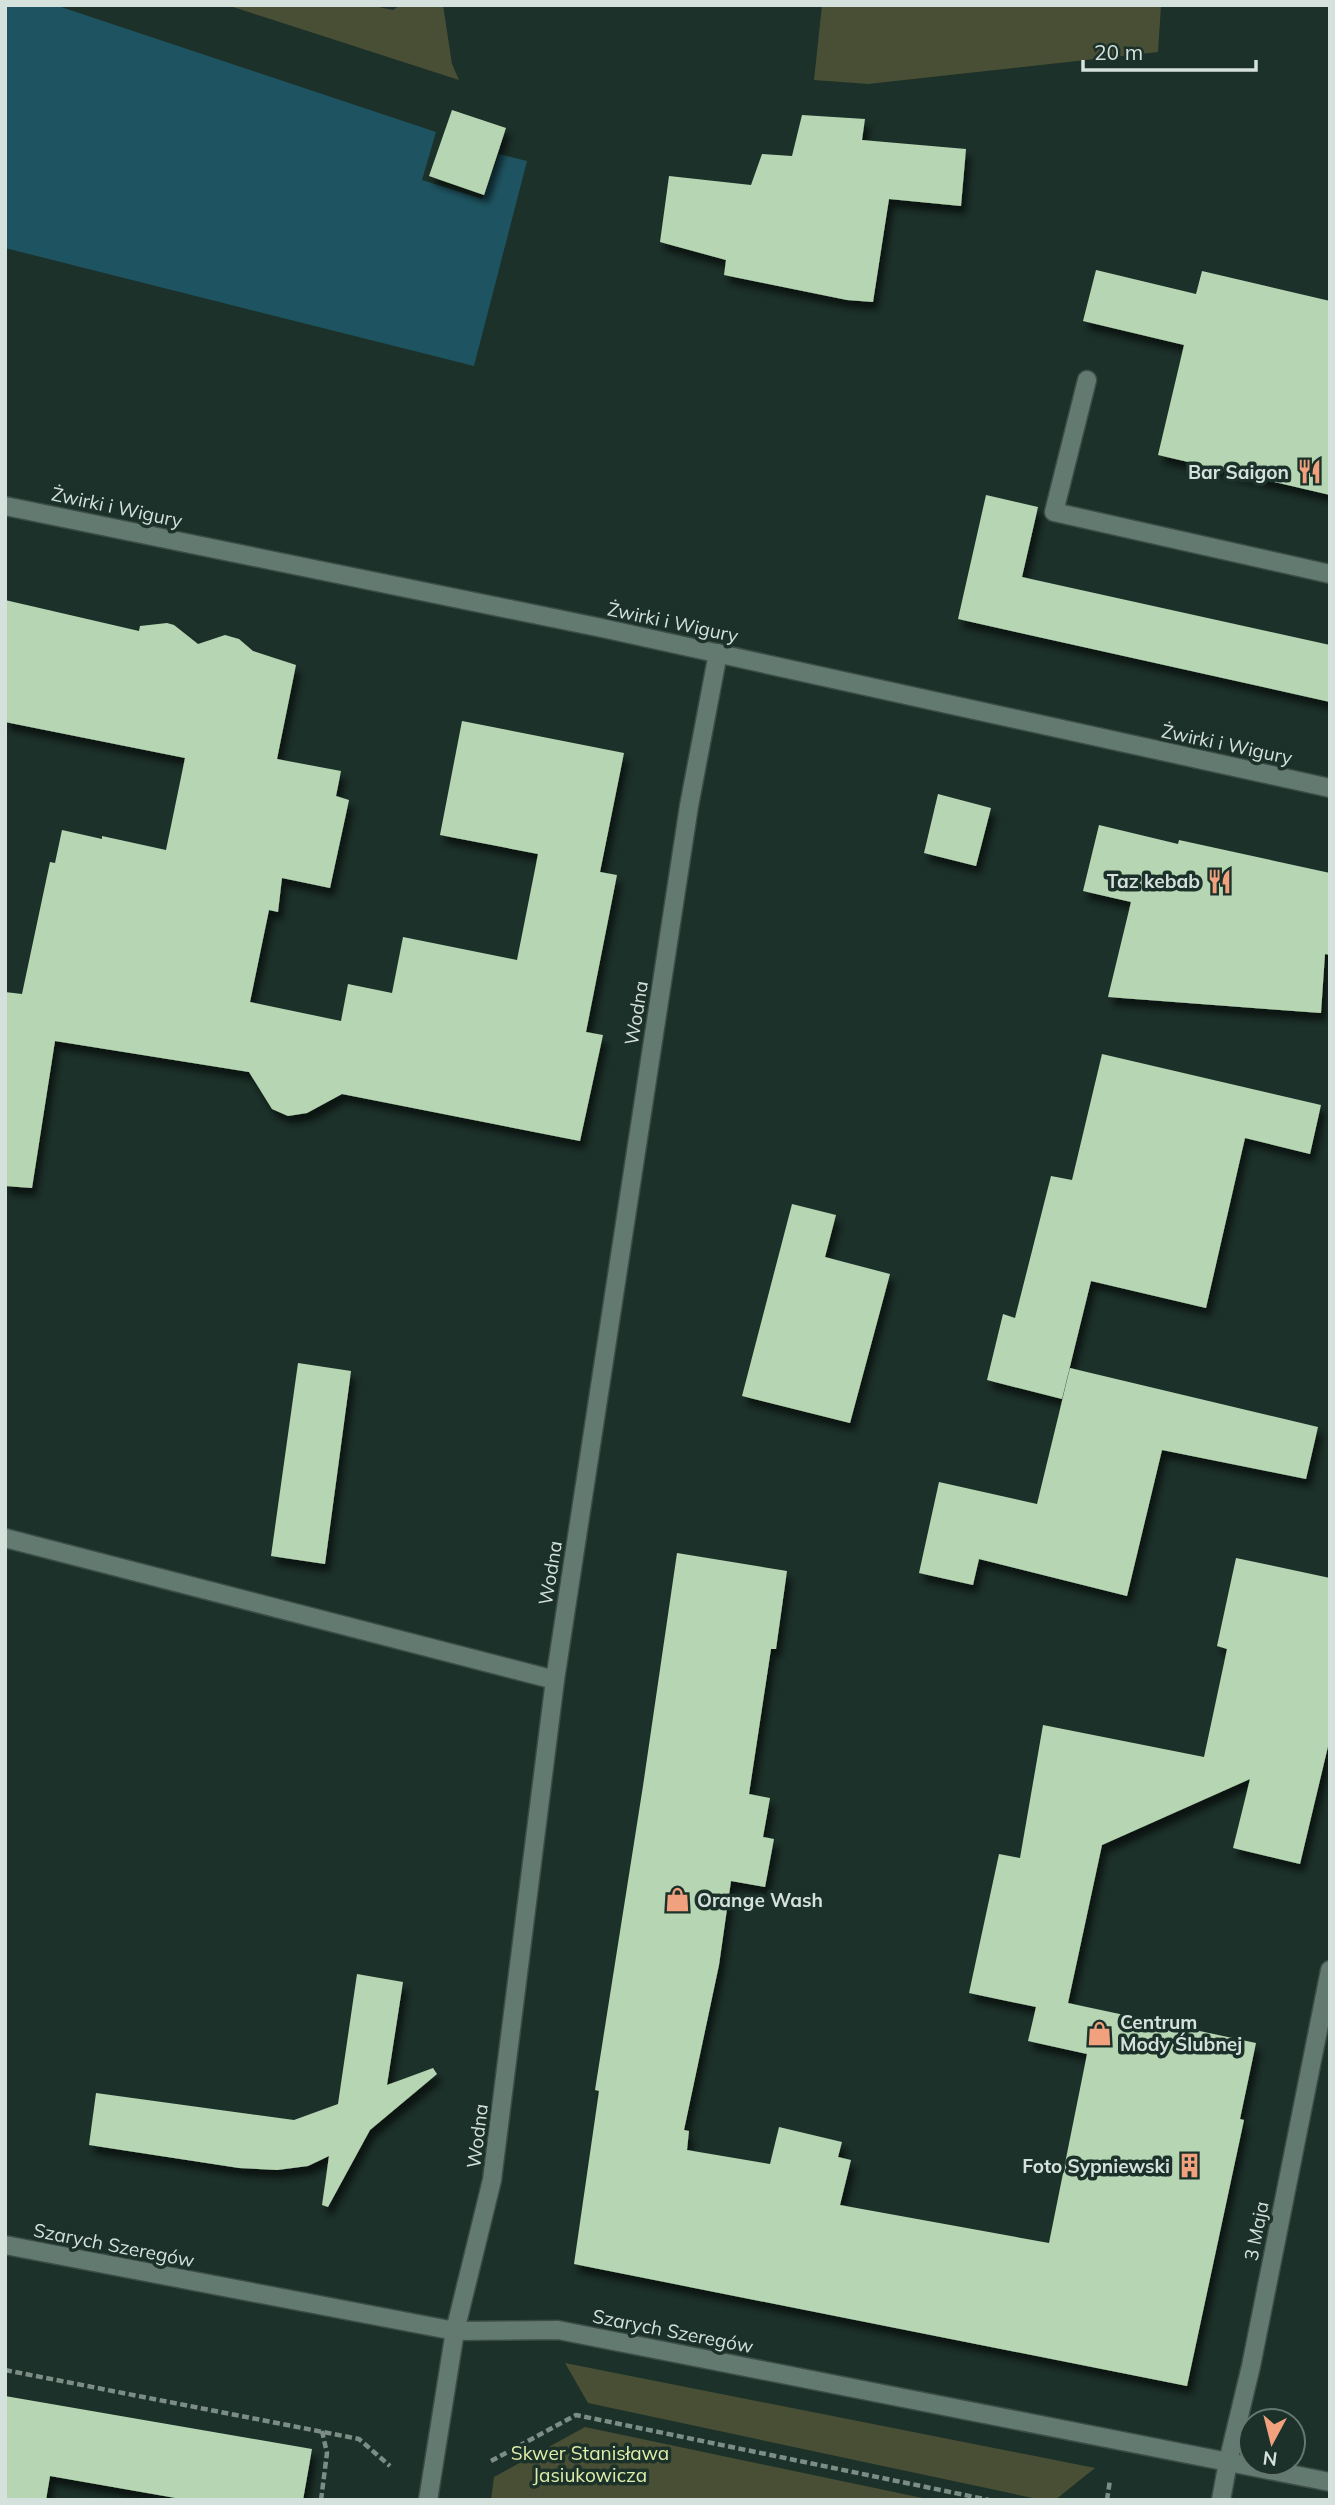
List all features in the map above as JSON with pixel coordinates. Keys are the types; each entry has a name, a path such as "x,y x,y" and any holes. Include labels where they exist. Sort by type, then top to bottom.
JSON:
{"street":[{"path":"1087,380 1054,512 1330,574"},
{"name":"Żwirki i Wigury","path":"5,506 718,653 1330,788"},
{"name":"Wodna","path":"428,2500 455,2331 492,2180 555,1680 689,807 718,653"},
{"path":"5,1538 555,1680"},
{"name":"3 Maja","path":"1221,2500 1251,2366 1330,1970"},
{"name":"Szarych Szeregów","path":"5,2245 455,2331 558,2330 1330,2482"}],"path":[{"path":"5,2370 359,2439 390,2466"},
{"path":"491,2461 576,2415 989,2500"},
{"path":"321,2500 327,2453 322,2431"}],"green space":[{"path":"227,5 369,5 393,10 400,5 443,5 452,64 459,80"},
{"path":"822,5 1161,5 1158,52 868,84 814,80"},
{"path":"565,2363 1095,2468 1055,2500 1042,2500 588,2403"},
{"name":"Skwer Stanisława Jasiukowicza","path":"585,2427 932,2500 491,2500 494,2477"}],"water":[{"path":"5,5 55,5 436,132 422,180 482,199 499,154 527,161 474,366 5,248"}],"building":[{"path":"452,110 506,128 484,195 429,176"},
{"path":"802,115 865,119 862,140 966,149 961,206 889,199 873,302 847,300 724,275 726,260 660,242 669,176 751,185 762,154 792,156"},
{"path":"1096,270 1196,294 1202,271 1330,301 1330,495 1158,455 1184,345 1083,321"},
{"path":"986,495 1038,507 1022,577 1330,645 1330,702 958,619"},
{"path":"5,600 139,631 140,626 167,623 174,625 198,644 225,635 239,639 253,651 296,665 277,759 341,771 336,796 349,800 330,888 282,878 278,912 269,910 250,1002 341,1021 348,984 392,993 403,937 517,960 538,854 440,835 462,721 624,753 600,872 617,875 586,1032 603,1035 580,1141 342,1094 307,1113 288,1116 272,1109 249,1072 55,1041 32,1188 5,1186 5,992 22,994 50,862 55,863 62,830 166,850 185,758 5,722"},
{"path":"938,794 991,808 976,866 924,853"},
{"path":"1099,825 1178,844 1179,840 1330,873 1330,955 1325,954 1321,1013 1108,997 1131,902 1083,891"},
{"path":"1102,1054 1321,1105 1310,1154 1245,1138 1206,1308 1091,1281 1062,1399 987,1380 1003,1314 1015,1318 1051,1176 1072,1180"},
{"path":"792,1204 836,1215 825,1257 890,1274 850,1423 742,1396"},
{"path":"298,1363 351,1371 325,1564 271,1556"},
{"path":"1070,1368 1318,1427 1306,1479 1162,1450 1127,1596 979,1559 973,1585 919,1573 939,1482 1037,1504"},
{"path":"677,1553 787,1571 776,1649 771,1649 749,1794 770,1798 763,1837 774,1839 765,1887 731,1881 719,1965 684,2130 689,2131 687,2150 770,2164 779,2127 842,2142 838,2157 851,2160 840,2205 1049,2243 1087,2054 1028,2041 1036,2007 969,1993 999,1854 1020,1858 1043,1725 1204,1757 1227,1649 1217,1646 1236,1558 1330,1578 1330,1738 1300,1864 1233,1848 1250,1779 1102,1845 1068,2003 1256,2043 1240,2119 1244,2120 1187,2386 574,2264 599,2091 595,2090"},
{"path":"357,1974 403,1982 387,2085 433,2068 437,2074 370,2130 328,2207 322,2205 329,2156 308,2166 277,2170 239,2168 89,2145 96,2093 294,2120 338,2104"},
{"path":"5,2396 312,2449 303,2500 187,2500 50,2476 46,2500 5,2500"}],"place":[{"name":"Bar Saigon","path":"1309,472"},
{"name":"Taz kebab","path":"1220,881"},
{"name":"Orange Wash","path":"677,1900"},
{"name":"Centrum Mody Ślubnej","path":"1100,2033"},
{"name":"Foto Sypniewski","path":"1190,2166"}]}
